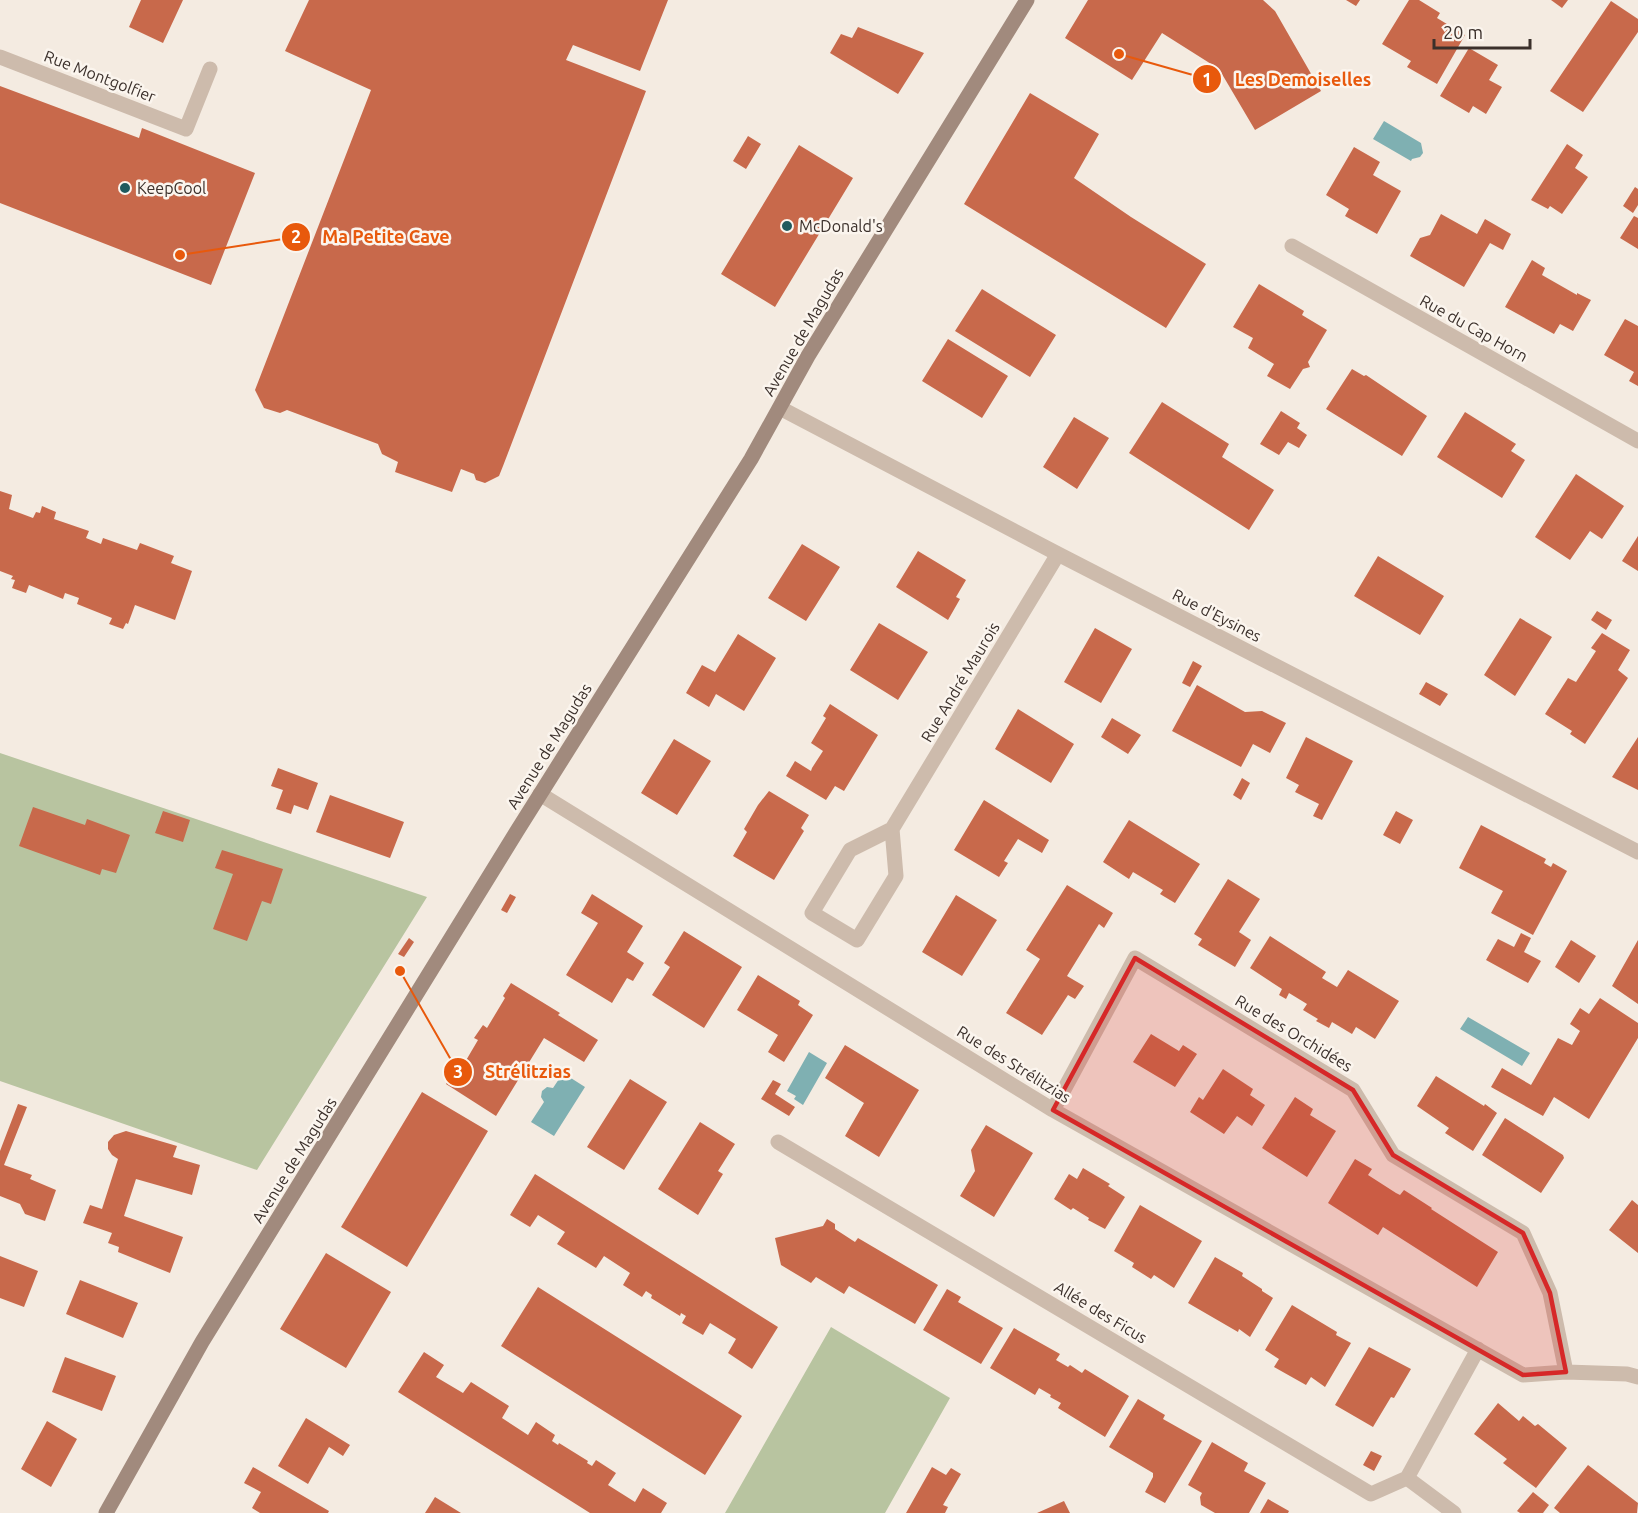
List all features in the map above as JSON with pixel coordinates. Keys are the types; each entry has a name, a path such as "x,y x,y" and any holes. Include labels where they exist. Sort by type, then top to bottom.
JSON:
{"main road":[{"name":"Avenue de Magudas","path":"106,1513 202,1342 540,794 745,469 808,356 1027,0"}],"street":[{"name":"Rue Montgolfier","path":"0,57 186,129 210,69"},
{"name":"Rue du Cap Horn","path":"1292,246 1638,441"},
{"name":"Rue d'Eysines","path":"780,408 1058,554 1638,852"},
{"name":"Rue André Maurois","path":"892,830 1058,554"},
{"name":"Rue des Strélitzias","path":"540,794 1053,1110 1523,1375 1566,1372"},
{"path":"892,830 896,876 857,940 812,913 850,850 892,830"},
{"name":"Rue des Orchidées","path":"1053,1110 1135,958 1353,1090 1393,1155 1523,1233 1550,1293 1566,1372"},
{"name":"Allée des Ficus","path":"778,1142 1371,1494 1407,1478"},
{"path":"1454,1513 1407,1478 1478,1349"},
{"path":"1566,1372 1627,1374 1638,1377"}],"highlighted area":[{"path":"1135,958 1353,1090 1393,1155 1523,1233 1550,1293 1566,1372 1523,1375 1053,1110"}],"green space":[{"path":"0,753 427,897 257,1170 0,1081"},
{"path":"831,1327 950,1398 885,1513 725,1513"}],"water":[{"path":"1384,121 1421,143 1423,153 1420,157 1411,161 1373,139"},
{"path":"1468,1017 1530,1053 1522,1066 1460,1029"},
{"path":"809,1052 827,1063 803,1105 794,1099 796,1096 787,1091"},
{"path":"563,1073 585,1087 554,1136 531,1122 544,1102 541,1097 542,1091 547,1087 553,1088"}],"building":[{"path":"141,0 183,0 163,43 129,27"},
{"path":"309,0 668,0 640,71 573,45 566,60 646,91 499,476 485,483 476,480 474,474 461,469 452,492 395,472 398,462 382,454 378,444 287,410 280,413 264,408 255,390 371,90 285,51"},
{"path":"1088,0 1263,0 1275,11 1321,91 1255,130 1219,69 1162,33 1132,80 1065,38"},
{"path":"1346,0 1360,0 1356,6"},
{"path":"1409,0 1419,0 1440,13 1437,18 1465,35 1437,84 1407,67 1411,61 1382,44"},
{"path":"1551,0 1568,0 1562,8"},
{"path":"1611,1 1638,19 1638,32 1583,112 1550,91"},
{"path":"858,27 924,53 898,94 830,53 841,34 852,38"},
{"path":"1469,48 1498,65 1489,80 1502,87 1486,114 1473,106 1469,113 1440,96"},
{"name":"KeepCool","path":"0,86 139,138 142,128 255,173 211,285 0,203"},
{"path":"1030,93 1099,134 1074,178 1206,264 1166,328 964,204"},
{"path":"748,136 761,144 746,169 733,161"},
{"path":"1567,144 1583,155 1575,168 1588,177 1562,214 1550,206 1548,209 1531,200"},
{"name":"McDonald's","path":"799,145 853,178 775,307 721,274"},
{"path":"1354,147 1380,162 1373,175 1401,191 1377,234 1345,216 1349,209 1326,195"},
{"path":"1635,187 1638,189 1638,205 1633,213 1623,206"},
{"path":"1441,214 1477,234 1485,219 1511,234 1503,250 1490,243 1464,287 1410,256 1420,238 1430,235"},
{"path":"1634,216 1638,218 1638,249 1620,238"},
{"path":"1532,260 1545,268 1542,275 1577,295 1577,293 1591,300 1573,331 1560,324 1554,334 1505,307"},
{"path":"1259,284 1304,311 1302,315 1327,330 1308,362 1310,367 1303,369 1290,389 1267,376 1274,364 1248,348 1253,338 1233,327"},
{"path":"982,289 1056,335 1030,377 955,331"},
{"path":"1625,319 1638,326 1638,386 1629,381 1634,372 1604,355"},
{"path":"948,339 1008,376 982,418 922,381"},
{"path":"1352,369 1366,375 1427,416 1402,456 1326,409"},
{"path":"1162,402 1229,444 1222,457 1274,490 1249,530 1129,453"},
{"path":"1281,411 1300,423 1297,428 1307,435 1299,448 1288,442 1279,455 1260,444"},
{"path":"1465,412 1516,444 1511,451 1525,460 1502,498 1437,457"},
{"path":"1074,417 1109,438 1077,489 1043,467"},
{"path":"1576,474 1624,506 1602,539 1590,531 1570,560 1535,537"},
{"path":"0,491 12,495 9,509 33,518 36,512 40,513 42,506 56,512 54,519 89,531 86,538 101,544 103,538 137,550 140,543 174,556 171,563 192,571 175,620 135,605 128,624 126,623 123,629 109,624 112,618 77,604 79,598 65,593 63,599 29,585 26,593 12,588 15,580 11,579 13,576 0,571"},
{"path":"1638,536 1638,571 1622,561"},
{"path":"802,544 840,567 806,621 768,598"},
{"path":"918,551 966,580 956,597 960,599 948,620 896,587"},
{"path":"1378,556 1444,596 1420,635 1354,596"},
{"path":"1597,611 1612,620 1606,630 1591,620"},
{"path":"1520,618 1552,637 1515,696 1484,675"},
{"path":"879,623 928,652 898,700 850,670"},
{"path":"1095,628 1132,649 1101,703 1064,682"},
{"path":"1602,633 1630,650 1618,670 1628,678 1585,744 1570,734 1572,731 1545,714 1568,678 1576,682 1596,651 1591,648"},
{"path":"738,634 776,658 744,711 716,694 709,707 686,693 702,665 715,672"},
{"path":"1193,661 1202,666 1190,687 1182,683"},
{"path":"1426,682 1448,694 1440,706 1419,694"},
{"path":"1197,685 1245,712 1262,711 1286,723 1270,753 1253,744 1241,767 1172,731"},
{"path":"830,704 878,735 844,791 835,786 826,800 786,776 795,761 811,771 823,751 811,743 826,718 823,716"},
{"path":"1018,709 1074,744 1051,783 995,749"},
{"path":"1112,718 1141,735 1128,754 1101,737"},
{"path":"1306,737 1353,761 1322,820 1313,816 1319,804 1295,792 1299,785 1286,778"},
{"path":"1638,737 1638,790 1612,777"},
{"path":"674,739 711,761 677,815 641,793"},
{"path":"278,768 318,783 308,810 294,805 291,814 276,809 283,790 271,786"},
{"path":"1242,778 1250,783 1241,800 1233,795"},
{"path":"769,791 809,815 801,828 804,831 774,880 733,856 747,832 744,829"},
{"path":"330,795 404,822 390,858 316,832"},
{"path":"984,800 1049,840 1042,853 1018,839 1004,861 1008,863 999,877 954,850"},
{"path":"33,807 85,825 87,819 130,835 116,873 102,869 100,875 19,846"},
{"path":"163,811 190,820 183,842 155,833"},
{"path":"1396,811 1413,820 1400,844 1383,835"},
{"path":"1129,820 1200,864 1175,903 1160,894 1163,890 1133,872 1129,879 1103,862"},
{"path":"1481,825 1546,859 1544,863 1551,867 1553,863 1567,871 1533,935 1491,913 1503,891 1459,868"},
{"path":"222,850 283,869 271,904 262,901 247,941 213,929 233,874 215,868"},
{"path":"1228,879 1260,899 1239,932 1251,940 1235,967 1198,945 1202,939 1194,934"},
{"path":"1067,885 1113,913 1104,928 1099,924 1067,976 1084,986 1075,999 1068,995 1042,1035 1006,1013 1040,959 1026,950"},
{"path":"510,894 516,897 507,913 501,910"},
{"path":"592,894 643,926 627,952 644,963 633,981 627,978 612,1003 566,975 598,923 581,913"},
{"path":"956,895 997,920 962,976 922,952"},
{"path":"684,931 742,967 704,1028 652,995 670,967 664,963"},
{"path":"1521,933 1531,938 1524,952 1541,961 1528,983 1486,960 1498,939 1514,947"},
{"path":"1270,936 1326,972 1322,978 1337,987 1348,970 1399,1001 1375,1039 1356,1027 1352,1034 1332,1022 1329,1028 1316,1021 1318,1019 1303,1010 1307,1004 1289,993 1286,999 1279,995 1282,989 1250,968"},
{"path":"409,938 414,942 404,957 398,954"},
{"path":"1571,940 1596,956 1579,983 1555,967"},
{"path":"1638,940 1638,1004 1612,986"},
{"path":"758,975 800,1001 798,1005 813,1015 784,1062 768,1052 778,1035 737,1010"},
{"path":"511,983 598,1040 584,1062 544,1038 496,1116 446,1084 454,1071 458,1074 478,1040 474,1038 483,1025 487,1028"},
{"path":"1600,998 1638,1023 1638,1038 1589,1119 1554,1097 1543,1116 1491,1087 1502,1068 1531,1085 1558,1038 1572,1045 1580,1031 1570,1024 1580,1008 1589,1014"},
{"path":"1151,1034 1179,1051 1183,1045 1197,1054 1175,1087 1133,1062"},
{"path":"845,1045 919,1090 879,1157 845,1136 864,1103 825,1078"},
{"path":"1223,1069 1253,1089 1250,1095 1265,1105 1252,1126 1237,1116 1224,1134 1190,1112 1199,1097 1203,1100"},
{"path":"1436,1076 1497,1113 1473,1151 1445,1133 1449,1128 1417,1106"},
{"path":"630,1079 667,1102 624,1170 587,1147"},
{"path":"773,1080 781,1084 775,1094 795,1107 789,1116 761,1099"},
{"path":"422,1092 488,1131 407,1267 341,1227"},
{"path":"1295,1097 1313,1109 1310,1115 1336,1131 1307,1177 1262,1148"},
{"path":"18,1104 27,1107 4,1165 32,1175 30,1179 56,1190 45,1221 25,1214 20,1204 0,1196 0,1151"},
{"path":"1505,1118 1563,1155 1564,1158 1541,1193 1482,1155"},
{"path":"700,1122 735,1144 718,1171 723,1174 698,1215 658,1189"},
{"path":"986,1125 1033,1153 994,1217 960,1196 975,1171 971,1150"},
{"path":"126,1131 177,1146 173,1157 200,1165 192,1195 136,1179 124,1216 183,1237 170,1273 118,1252 119,1247 108,1243 112,1233 83,1223 90,1205 102,1209 118,1159 108,1149 108,1142 114,1135"},
{"path":"1355,1159 1372,1169 1368,1175 1400,1195 1404,1190 1498,1252 1477,1287 1383,1227 1378,1235 1328,1203"},
{"path":"1083,1168 1110,1184 1108,1186 1125,1197 1105,1229 1088,1220 1089,1218 1073,1208 1071,1210 1054,1199 1069,1174 1077,1179"},
{"path":"535,1174 778,1327 752,1369 728,1353 736,1339 710,1323 703,1335 682,1323 686,1316 681,1313 680,1316 651,1298 652,1295 646,1291 642,1297 623,1285 630,1273 604,1256 596,1268 557,1244 565,1232 538,1215 530,1227 510,1215"},
{"path":"1632,1200 1638,1205 1638,1253 1609,1230"},
{"path":"1140,1205 1202,1241 1174,1288 1154,1275 1151,1279 1132,1267 1134,1263 1114,1251"},
{"path":"827,1219 835,1224 835,1229 855,1242 858,1238 938,1285 915,1324 849,1286 844,1294 816,1277 811,1283 781,1265 775,1238 823,1226"},
{"path":"326,1253 391,1292 346,1368 280,1329"},
{"path":"0,1256 38,1271 24,1307 0,1298"},
{"path":"1215,1257 1243,1273 1242,1276 1273,1298 1250,1337 1188,1303"},
{"path":"80,1280 138,1303 123,1338 66,1314"},
{"path":"538,1287 742,1416 705,1475 501,1346"},
{"path":"947,1289 961,1297 958,1302 1003,1328 981,1364 923,1330"},
{"path":"1292,1305 1351,1343 1325,1387 1311,1377 1306,1385 1274,1367 1279,1359 1265,1350"},
{"path":"1014,1328 1060,1354 1056,1360 1082,1373 1085,1369 1129,1396 1105,1437 1058,1408 1061,1403 1050,1397 1051,1395 1039,1388 1035,1395 990,1368"},
{"path":"1369,1347 1411,1369 1373,1427 1335,1405"},
{"path":"424,1352 444,1365 436,1377 463,1393 471,1382 509,1406 502,1418 528,1435 536,1422 555,1435 552,1441 558,1445 559,1443 588,1461 587,1463 592,1466 596,1460 616,1473 608,1485 635,1502 643,1488 667,1503 661,1513 590,1513 398,1392"},
{"path":"65,1357 116,1376 102,1411 52,1392"},
{"path":"1138,1399 1165,1415 1163,1419 1202,1441 1165,1503 1145,1492 1153,1473 1109,1447"},
{"path":"1498,1403 1519,1421 1523,1416 1535,1426 1538,1424 1567,1448 1536,1488 1503,1463 1507,1459 1474,1434"},
{"path":"306,1418 350,1445 343,1456 329,1447 308,1484 278,1466"},
{"path":"47,1421 77,1439 51,1487 21,1469"},
{"path":"1212,1442 1248,1463 1244,1471 1266,1483 1249,1513 1215,1513 1201,1505 1202,1493 1188,1485"},
{"path":"1371,1451 1382,1456 1374,1471 1363,1465"},
{"path":"1588,1465 1638,1503 1637,1513 1560,1513 1554,1508"},
{"path":"253,1467 329,1511 328,1513 260,1513 252,1508 261,1492 244,1483"},
{"path":"932,1467 946,1475 951,1468 961,1474 943,1505 948,1507 945,1513 906,1513"},
{"path":"1533,1492 1549,1505 1543,1513 1517,1511"},
{"path":"435,1497 461,1513 425,1513"},
{"path":"1268,1499 1289,1511 1288,1513 1260,1513"},
{"path":"1064,1501 1070,1513 1037,1513"}],"place":[{"name":"Les Demoiselles","path":"1119,54"},
{"name":"KeepCool","path":"125,188"},
{"name":"McDonald's","path":"787,226"},
{"name":"Ma Petite Cave","path":"180,255"},
{"name":"Strélitzias","path":"400,971"}]}
